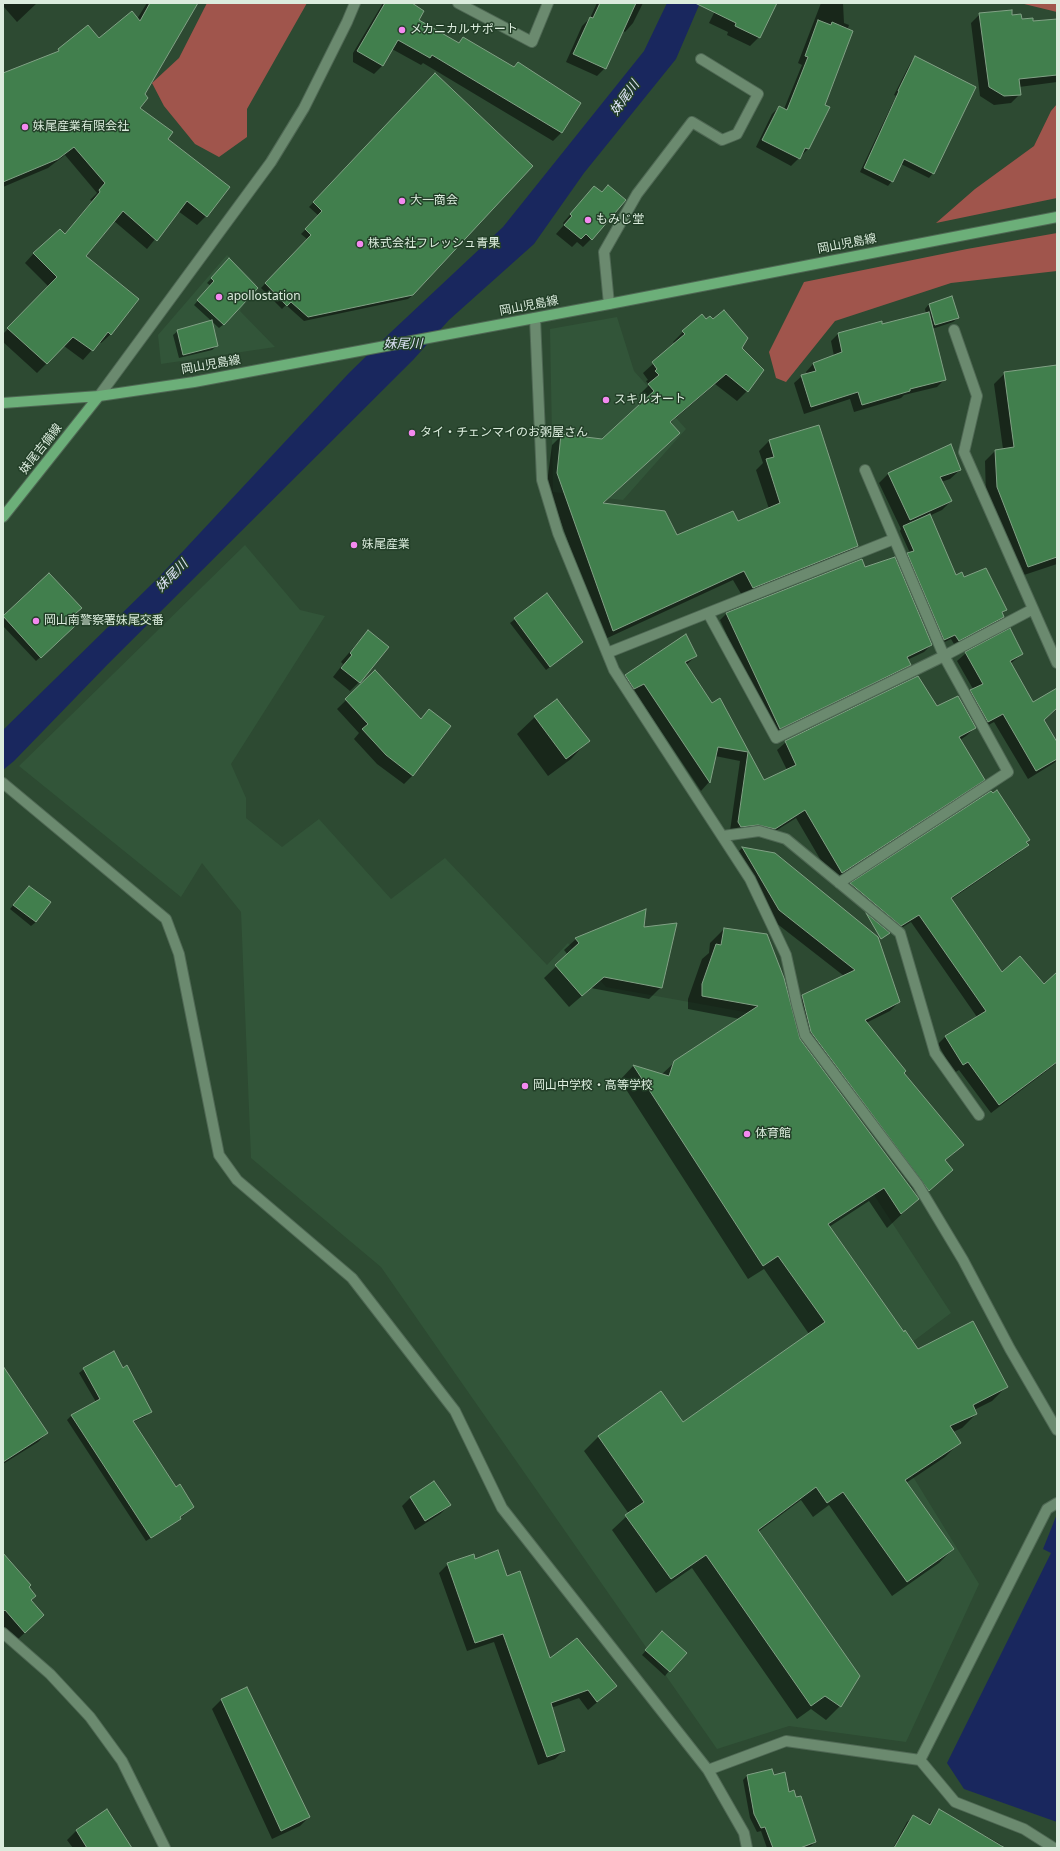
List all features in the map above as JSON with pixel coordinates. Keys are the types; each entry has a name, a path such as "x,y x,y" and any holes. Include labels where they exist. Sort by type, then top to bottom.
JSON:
{"main road":[{"name":"岡山児島線","path":"3,403 99,396 194,382 609,304 1057,217"},
{"name":"妹尾吉備線","path":"3,517 99,396"}],"street":[{"path":"99,396 271,162 304,108 348,22 355,3"},
{"path":"458,3 532,42 548,3"},
{"path":"609,304 604,252 637,194 692,122 722,140 737,134 758,94 701,59"},
{"path":"535,318 542,480 558,533 614,670 750,879 786,955 805,1035 918,1185 963,1260 1010,1349 1057,1430"},
{"path":"954,330 977,396 964,452 1057,663"},
{"path":"839,883 1008,772 944,656 865,470"},
{"path":"607,653 894,539"},
{"path":"708,613 776,738 944,656 1033,609"},
{"path":"3,783 166,919 179,954 219,1155 237,1180 352,1278 455,1411 502,1508 708,1770 744,1833 747,1848"},
{"path":"723,836 759,831 786,839 900,933 934,1053 979,1115"},
{"path":"920,1760 1047,1509 1057,1502"},
{"path":"3,1633 50,1674 90,1717 122,1761 165,1848"},
{"path":"708,1770 786,1741 920,1760 955,1802 1024,1829 1054,1848"}],"shaded area":[{"path":"207,3 307,3 247,109 247,137 219,157 195,144 164,106 152,83 179,58"},
{"path":"1020,3 1057,3 1057,12"},
{"path":"1057,104 1057,198 936,223 975,189 1034,146 1051,111"},
{"path":"1057,233 1057,271 951,283 835,321 786,382 776,378 769,352 804,282 967,249"},
{"name":"apollostation","path":"227,255 256,284 240,311 275,347 161,364 158,335"},
{"name":"スキルオート","path":"617,317 634,371 686,429 623,500 553,492 550,329"},
{"name":"岡山中学校・高等学校","path":"245,545 300,610 325,616 231,764 246,798 246,818 282,847 319,819 391,899 445,858 547,965 568,943 606,987 756,1014 951,1313 856,1384 979,1584 906,1742 789,1726 717,1749 381,1267 251,1158 241,912 202,863 181,897 19,766"}],"water":[{"name":"妹尾川","path":"667,3 700,3 676,59 584,173 534,244 449,320 413,360 108,664 14,761 3,770 3,730 158,578 349,373 503,227 644,51"},
{"path":"1057,1514 1057,1822 964,1789 947,1763 1051,1553 1043,1549"}],"building":[{"path":"150,3 198,3 145,94 148,98 140,108 173,132 168,139 230,187 207,217 187,201 157,241 123,211 86,256 139,299 111,335 108,332 93,351 73,337 47,364 7,328 57,277 33,253 60,229 65,234 100,192 99,190 105,183 74,147 58,159 3,182 3,73 59,51 58,49 88,25 99,38 132,11 140,21"},
{"path":"385,3 412,3 424,11 419,20 459,43 463,37 514,67 518,62 581,103 562,133 432,55 430,58 398,40 383,66 357,51"},
{"path":"600,3 636,3 606,69 573,54 590,17 593,18"},
{"path":"695,3 777,3 760,38 735,26 736,23"},
{"path":"1012,10 1012,15 1021,14 1022,19 1033,18 1033,21 1057,19 1057,75 1019,79 1021,95 1004,96 989,87 979,13"},
{"path":"818,20 831,25 832,22 853,31 825,105 830,107 809,149 805,148 800,159 762,140 779,106 787,110 808,57 805,56"},
{"path":"915,56 976,87 934,174 904,159 893,182 864,168"},
{"path":"435,73 533,166 413,295 308,317 291,302 287,306 265,283 311,235 305,229 322,211 313,202"},
{"name":"もみじ堂","path":"608,185 626,200 592,240 586,234 581,239 564,225 572,216 570,214 594,186 602,192"},
{"path":"229,258 258,288 224,325 197,300 214,281 211,278"},
{"path":"952,296 959,318 935,325 929,304"},
{"path":"724,310 748,338 742,348 764,370 748,392 726,374 670,422 680,433 603,503 665,511 677,535 733,511 738,521 780,503 766,459 774,457 769,440 819,425 858,546 753,588 744,571 613,631 557,473 561,434 602,439 654,391 648,384 659,375 655,371 657,369 652,362 685,334 682,331 702,314 706,319 710,316 713,319"},
{"path":"929,312 946,380 910,389 910,391 862,405 858,392 811,407 801,375 816,371 813,363 842,352 838,333 882,321 882,324"},
{"path":"212,320 218,346 183,355 177,330"},
{"path":"1057,365 1057,557 1028,567 997,487 995,450 1014,447 1004,372"},
{"path":"951,444 961,470 940,477 952,501 910,520 888,473"},
{"path":"930,514 956,575 962,572 964,577 986,568 1007,610 1002,612 1004,617 959,641 955,635 944,640 907,553 914,551 903,526"},
{"path":"895,557 932,645 907,657 911,665 780,729 726,613 862,559 865,567"},
{"path":"49,573 82,608 69,619 75,626 41,658 3,616"},
{"path":"547,593 583,642 550,667 514,618"},
{"path":"1010,628 1023,654 1010,661 1033,702 1057,688 1057,708 1044,720 1057,742 1057,759 1036,771 1003,714 988,722 970,690 983,684 965,652"},
{"path":"368,630 389,647 360,683 341,668 352,655 350,653"},
{"path":"686,634 697,656 685,662 712,703 720,698 764,780 796,765 785,741 918,676 937,706 958,696 976,728 959,737 985,780 842,873 805,810 775,829 758,825 741,827 738,822 748,752 718,747 710,783 644,684 634,689 625,675"},
{"path":"375,670 421,719 429,709 451,726 413,776 386,755 362,729 368,724 345,699"},
{"path":"557,699 590,741 566,759 534,716"},
{"path":"997,790 1030,840 1026,842 1029,845 951,898 1002,972 1020,956 1044,984 1057,972 1057,1062 999,1105 968,1062 963,1065 945,1036 986,1011 919,915 901,926 850,883 991,791 993,793"},
{"path":"742,847 775,853 878,937 900,1002 865,1020 906,1071 904,1073 964,1145 945,1160 953,1170 929,1191 811,1032 802,995 855,970 779,910"},
{"path":"29,886 51,902 36,922 13,905"},
{"path":"646,909 644,927 677,923 662,988 604,977 582,996 555,965 579,943 575,938"},
{"path":"866,913 890,933 881,939"},
{"path":"724,928 767,934 784,978 800,1039 919,1199 901,1214 884,1188 828,1224 904,1332 905,1330 918,1349 973,1321 1008,1387 973,1405 977,1414 950,1426 961,1443 905,1480 954,1549 907,1582 843,1492 827,1503 816,1487 758,1530 860,1676 841,1707 825,1696 811,1706 706,1555 671,1579 625,1515 644,1502 598,1436 661,1391 683,1422 825,1322 778,1256 763,1266 633,1065 669,1076 674,1061 758,1006 702,996 702,984 716,944 721,945"},
{"path":"114,1351 123,1368 127,1365 152,1412 133,1421 176,1487 180,1484 194,1507 180,1517 181,1519 151,1538 71,1415 100,1399 83,1368"},
{"path":"3,1366 48,1433 3,1462"},
{"path":"434,1481 451,1505 425,1521 410,1497"},
{"path":"498,1550 507,1576 520,1571 550,1658 577,1638 617,1686 597,1702 588,1690 551,1703 565,1751 547,1757 503,1634 475,1643 447,1563 474,1554 475,1559"},
{"path":"3,1553 31,1585 29,1587 36,1596 31,1600 44,1615 25,1633 5,1610 3,1612"},
{"path":"662,1631 687,1653 670,1672 645,1650"},
{"path":"247,1687 310,1817 281,1831 221,1699"},
{"path":"772,1769 774,1775 785,1772 789,1792 794,1790 796,1797 801,1796 816,1842 800,1848 773,1848 765,1827 761,1828 754,1814 747,1775"},
{"path":"107,1809 132,1848 87,1848 76,1830"},
{"path":"939,1809 1005,1848 894,1848 913,1815 930,1825"}],"place":[{"name":"メカニカルサポート","path":"402,30"},
{"name":"妹尾産業有限会社","path":"25,127"},
{"name":"大一商会","path":"402,201"},
{"name":"もみじ堂","path":"588,220"},
{"name":"株式会社フレッシュ青果","path":"360,244"},
{"name":"apollostation","path":"219,297"},
{"name":"スキルオート","path":"606,400"},
{"name":"タイ・チェンマイのお粥屋さん","path":"412,433"},
{"name":"妹尾産業","path":"354,545"},
{"name":"岡山南警察署妹尾交番","path":"36,621"},
{"name":"岡山中学校・高等学校","path":"525,1086"},
{"name":"体育館","path":"747,1134"}]}
